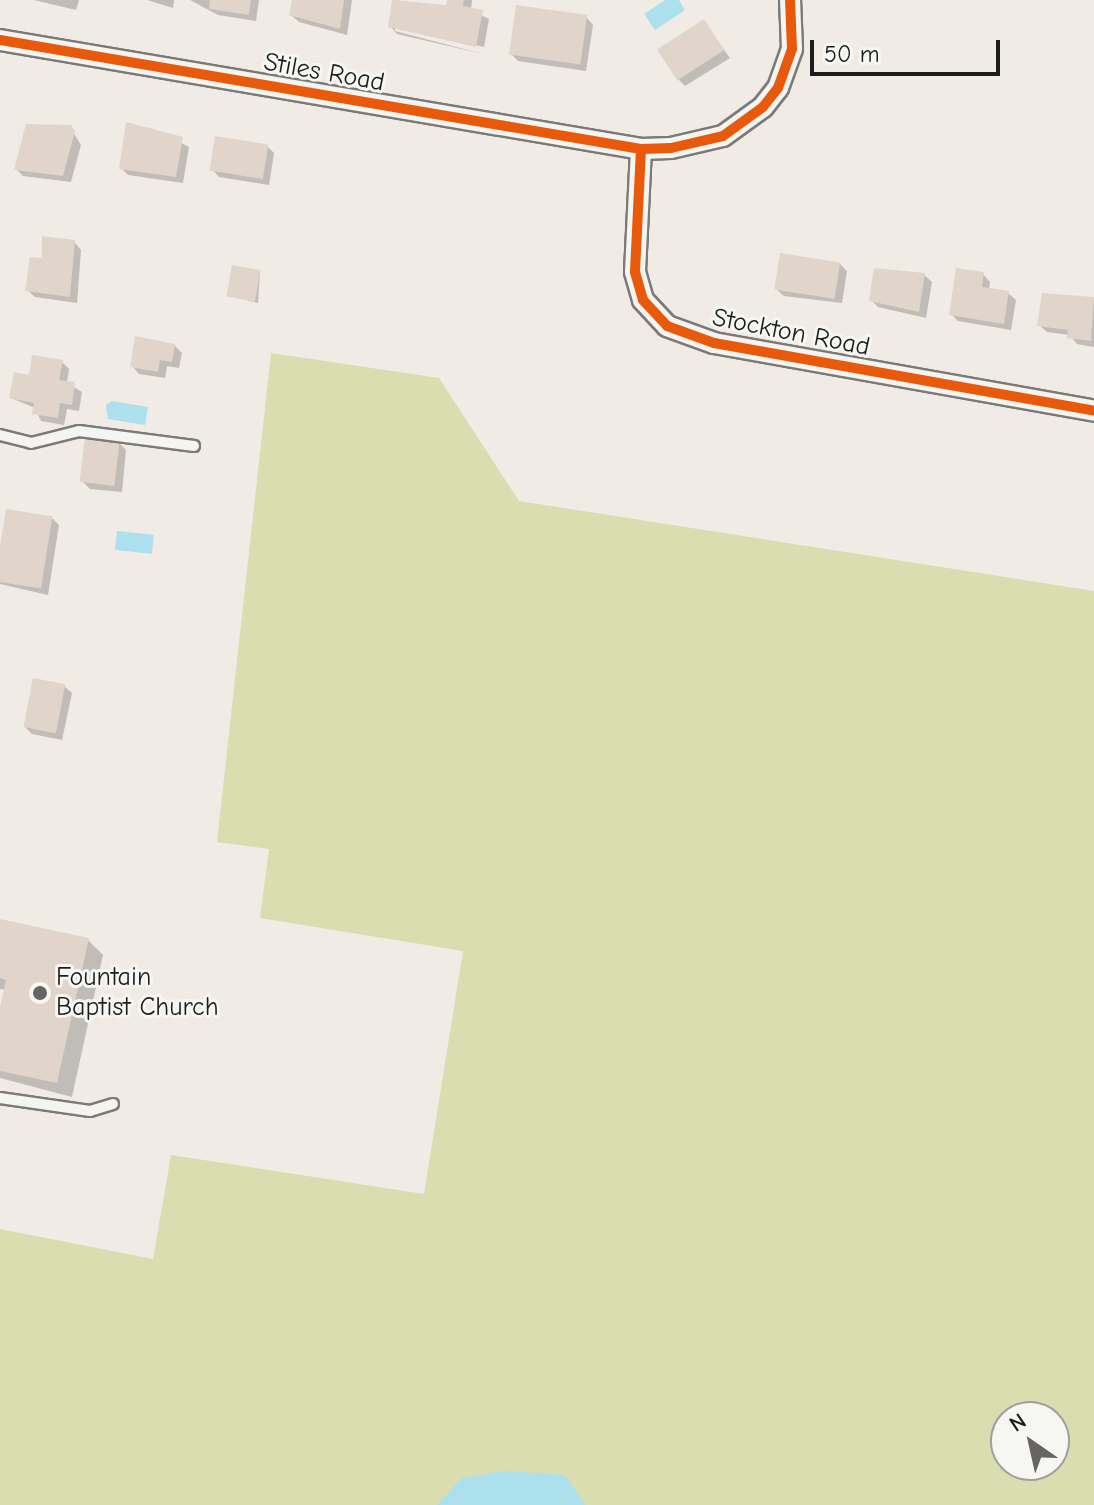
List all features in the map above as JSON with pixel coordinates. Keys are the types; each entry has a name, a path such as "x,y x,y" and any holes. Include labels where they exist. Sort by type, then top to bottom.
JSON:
{"street":[{"name":"Stiles Road","path":"0,40 641,149 699,144 723,136 763,107 778,88 792,49 790,0"},
{"name":"Stockton Road","path":"641,149 635,272 643,300 667,326 714,343 1094,411"}],"lane":[{"path":"0,435 31,443 79,431 194,446"},
{"path":"0,1098 90,1111 113,1104"}],"green space":[{"path":"271,353 439,378 519,501 1094,591 1094,1505 0,1505 0,1229 153,1259 171,1155 424,1194 463,951 260,918 269,849 217,842"}],"water":[{"path":"665,0 679,0 685,10 655,30 644,14"},
{"path":"112,401 148,407 145,425 108,419 106,405"},
{"path":"117,531 154,535 152,554 115,550"},
{"path":"504,1471 565,1475 585,1505 437,1505 462,1478"}],"building":[{"path":"210,0 251,0 249,15 209,9"},
{"path":"292,0 344,0 340,29 289,15"},
{"path":"392,0 446,5 447,0 464,0 463,6 483,10 476,47 388,27"},
{"path":"516,5 587,15 580,65 509,55"},
{"path":"704,19 724,50 677,81 657,49"},
{"path":"126,122 183,137 176,177 119,169"},
{"path":"26,124 71,125 75,131 63,176 14,170"},
{"path":"215,136 268,144 263,179 210,171"},
{"path":"42,236 75,240 70,297 25,291 30,257 42,258"},
{"path":"780,253 840,263 834,299 774,290"},
{"path":"232,265 261,270 255,302 226,297"},
{"path":"874,268 925,273 919,312 869,301"},
{"path":"956,268 984,272 982,287 1009,291 1004,324 949,315"},
{"path":"1042,293 1094,297 1091,341 1067,338 1068,330 1037,326"},
{"path":"135,336 175,344 172,362 160,360 158,372 130,367"},
{"path":"32,355 63,360 59,380 75,382 72,405 60,403 58,418 32,414 34,403 9,398 14,372 29,375"},
{"path":"85,437 120,441 114,486 80,482"},
{"path":"6,509 52,516 41,588 0,582 0,547"},
{"path":"33,678 65,684 56,733 23,727"},
{"name":"Fountain Baptist Church","path":"0,919 89,938 57,1083 0,1071 0,1007 6,980 0,978"}],"cycle path":[{"path":"0,40 641,149 671,148 723,136 763,107 778,88 792,49 790,0"},
{"path":"641,149 635,272 643,300 667,326 714,343 1094,411"}],"place":[{"name":"Fountain Baptist Church","path":"40,993"}]}
